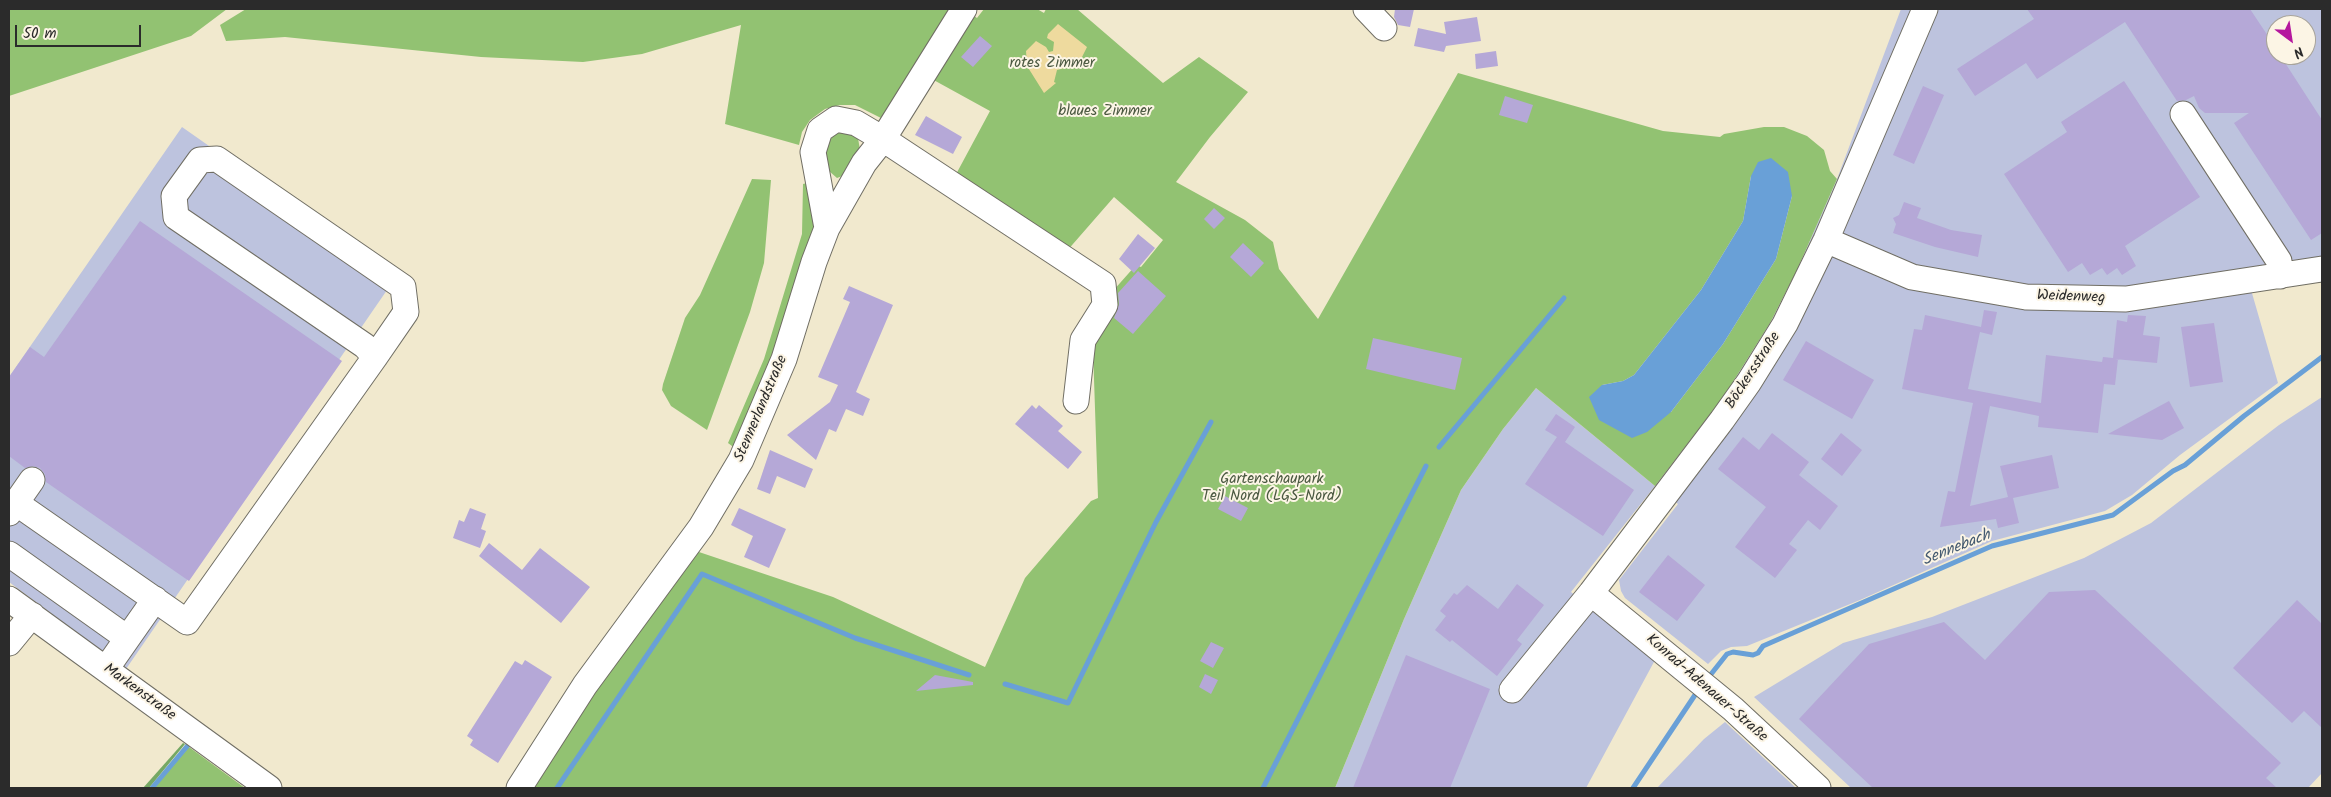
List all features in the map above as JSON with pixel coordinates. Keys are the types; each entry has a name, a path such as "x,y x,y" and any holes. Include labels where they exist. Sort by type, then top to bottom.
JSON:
{"street":[{"name":"Stennerlandstraße","path":"519,788 585,685 701,528 741,460 784,359 814,262 827,228 864,163 883,139 964,9"},
{"path":"1366,9 1384,28"},
{"name":"Böckersstraße","path":"1512,690 1591,593 1749,382 1785,324 1826,240 1925,9"},
{"path":"2183,114 2279,261 2280,276"},
{"path":"827,228 813,152 820,130 836,119 856,123 883,139 1103,284 1105,304 1083,340 1076,401"},
{"path":"32,480 12,508 154,599 186,622 375,357 406,312 402,287 217,159 200,160 174,196 176,217 365,346 375,357"},
{"name":"Weidenweg","path":"1826,240 1912,277 2026,297 2126,299 2322,269"},
{"path":"9,554 127,638"},
{"name":"Konrad-Adenauer-Straße","path":"1591,593 1733,709 1818,788"},
{"name":"Markenstraße","path":"9,598 18,628 106,669 269,788"},
{"path":"106,669 154,599"}],"shaded area":[{"path":"1901,9 2322,9 2322,257 2245,269 2278,383 2180,455 2132,495 2105,511 1992,541 1860,600 1747,646 1731,647 1721,651 1708,664 1625,598 1621,591 1619,580 1678,504 1655,486 1724,396 1770,323 1797,270 1837,179"},
{"path":"182,127 396,277 126,669 9,582 9,377"},
{"path":"1536,388 1655,486 1571,592 1655,660 1586,788 1335,788 1404,619 1461,490 1503,429"},
{"path":"2322,397 2322,773 2308,788 1851,788 1754,697 1843,643 1932,617 2084,558 2151,523 2279,425"},
{"path":"1725,722 1796,788 1657,788 1704,739"}],"green space":[{"path":"9,9 227,9 191,36 9,96"},
{"path":"246,9 957,9 885,120 855,105 840,105 825,109 810,120 802,132 799,145 725,124 741,25 642,54 583,62 481,57 285,37 226,41 220,25"},
{"name":"Gartenschaupark Teil Nord (LGS-Nord)","path":"984,9 1037,9 1044,13 1046,9 1077,9 1163,83 1199,57 1248,92 1210,137 1176,182 1245,220 1273,242 1279,269 1318,319 1458,73 1663,131 1720,137 1724,134 1764,127 1784,127 1807,136 1824,150 1830,171 1837,179 1797,270 1770,323 1724,396 1655,486 1536,388 1503,429 1461,490 1404,619 1335,788 530,788 557,743 693,550 833,597 985,667 1025,578 1091,501 1098,498 1093,349 1096,310 1136,265 1141,267 1163,240 1114,197 1066,252 954,178 990,111 930,78 970,13 977,18","holes":["1751,176 1792,196 1776,259 1723,344 1671,412 1602,385 1623,381 1634,375 1701,290 1743,221"]},
{"path":"838,127 858,138 860,150 845,175 837,178 829,171 824,145"},
{"path":"752,179 771,180 764,263 750,312 707,430 671,406 662,390 663,384 685,318 700,295"},
{"path":"807,183 814,200 814,231 808,265 737,446 732,446 728,443 764,359 802,234 803,184"},
{"path":"183,743 185,744 149,788 143,788"},
{"path":"189,747 245,788 154,788"}],"sand":[{"path":"1058,24 1087,47 1081,59 1072,66 1057,70 1054,82 1056,83 1044,93 1027,66 1026,51 1036,41 1046,47 1049,52 1053,51 1054,42 1047,38 1048,34"}],"water":[{"path":"1771,158 1788,172 1792,196 1776,259 1723,344 1671,412 1647,432 1632,438 1599,420 1589,397 1602,385 1623,381 1634,375 1701,290 1743,221 1751,176 1758,162"}],"building":[{"path":"1395,9 1414,9 1410,27 1398,25 1394,17"},
{"path":"2027,9 2250,9 2266,33 2266,65 2286,65 2322,120 2322,233 2311,240 2234,123 2249,113 2205,113 2199,108 2194,96 2186,100 2177,101 2125,22 2037,79 2026,63 1975,96 1957,69 2034,19"},
{"path":"1477,17 1481,41 1446,46 1444,52 1414,46 1418,28 1446,34 1444,22"},
{"path":"980,36 992,46 973,67 961,57"},
{"path":"1496,51 1498,66 1476,69 1475,54"},
{"path":"2124,81 2200,197 2125,246 2136,266 2122,275 2117,268 2107,275 2102,268 2090,275 2082,263 2068,272 2004,174 2067,132 2061,122"},
{"path":"1923,86 1944,95 1914,164 1893,155"},
{"path":"1505,96 1533,105 1527,123 1499,115"},
{"path":"926,116 962,137 953,154 915,135"},
{"path":"1904,202 1921,208 1917,218 1951,230 1982,235 1978,257 1935,247 1893,233 1896,224 1893,218 1899,215"},
{"path":"1214,208 1225,218 1214,229 1204,219"},
{"path":"140,221 342,361 189,581 46,482 45,474 40,468 33,466 25,468 9,456 9,377 30,347 44,357"},
{"path":"1138,234 1155,248 1134,273 1119,259"},
{"path":"1243,243 1264,263 1251,277 1230,257"},
{"path":"1138,271 1166,296 1133,334 1114,318 1119,304 1118,293"},
{"path":"849,286 893,305 856,392 870,399 863,416 846,409 836,432 829,429 816,460 787,435 830,402 838,385 818,377 850,302 843,299"},
{"path":"1984,310 1997,312 1992,335 1980,332 1968,389 2041,403 2046,355 2102,362 2103,357 2113,358 2117,320 2127,322 2128,315 2146,316 2143,335 2160,337 2157,363 2118,359 2115,385 2104,384 2098,433 2038,427 2039,416 1990,406 1970,506 2008,497 2000,466 2052,455 2059,488 2013,498 2019,523 1998,528 1996,519 1940,527 1948,491 1955,492 1973,403 1902,389 1914,329 1922,330 1925,315 1981,327"},
{"path":"2214,323 2223,382 2190,387 2181,327"},
{"path":"1373,338 1462,358 1455,390 1366,369"},
{"path":"1806,341 1874,380 1852,419 1783,380"},
{"path":"2169,401 2184,428 2162,440 2108,434"},
{"path":"1032,405 1036,409 1039,405 1063,426 1058,431 1082,452 1068,469 1015,424"},
{"path":"1556,414 1575,427 1565,442 1634,490 1603,536 1525,484 1557,437 1545,430"},
{"path":"1772,433 1809,462 1799,475 1838,506 1820,530 1808,520 1789,544 1797,550 1775,578 1735,547 1766,507 1718,469 1743,437 1759,450"},
{"path":"1841,433 1862,450 1842,476 1821,459"},
{"path":"770,450 813,469 805,488 777,476 770,494 757,489"},
{"path":"1225,496 1248,508 1241,521 1218,509"},
{"path":"470,508 486,514 481,529 486,531 480,548 453,538 459,520 464,522"},
{"path":"739,508 786,529 769,568 744,557 753,536 731,525"},
{"path":"489,543 522,570 540,548 590,587 561,623 479,556"},
{"path":"1668,555 1705,585 1677,621 1639,592"},
{"path":"1517,584 1544,605 1517,640 1522,644 1497,676 1452,640 1450,642 1435,630 1446,616 1440,611 1454,593 1457,595 1467,585 1498,609"},
{"path":"2095,590 2281,763 2266,778 2277,788 1873,788 1799,719 1869,644 1944,622 1985,660 2049,592"},
{"path":"2297,600 2322,624 2322,728 2304,711 2292,723 2233,668"},
{"path":"1211,642 1224,648 1213,668 1200,661"},
{"path":"1406,655 1490,689 1450,788 1353,788"},
{"path":"525,660 552,677 498,763 470,745 473,740 467,736 515,661 522,665"},
{"path":"1205,674 1218,680 1211,694 1199,687"},
{"path":"935,675 973,682 973,685 916,691"}],"waterway":[{"path":"1439,447 1564,298"},
{"name":"Sennebach","path":"1708,678 1727,654 1733,652 1753,655 1758,653 1763,646 1992,546 2113,515 2173,471 2185,465 2244,416 2322,357"},
{"path":"1005,684 1068,703 1156,522 1211,422"},
{"path":"1263,788 1426,466"},
{"path":"557,788 702,574 855,638 969,675"},
{"name":"Sennebach","path":"1633,788 1699,689"},
{"path":"152,788 189,744"}],"park label":[{"name":"rotes Zimmer","path":"1052,64"},
{"name":"blaues Zimmer","path":"1105,112"}]}
